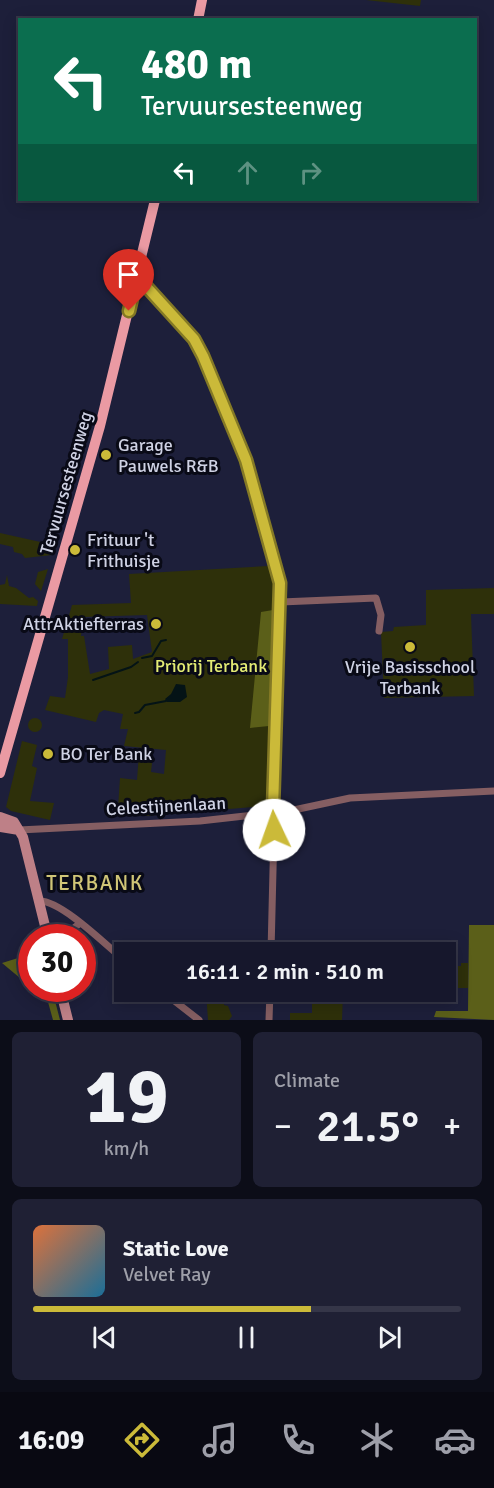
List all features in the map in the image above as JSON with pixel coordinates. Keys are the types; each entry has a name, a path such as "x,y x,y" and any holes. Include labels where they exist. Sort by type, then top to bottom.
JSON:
{"main road":[{"path":"198,18 202,0"},
{"name":"Tervuursesteenweg","path":"0,773 100,426 155,201"},
{"path":"0,817 14,822 19,830 45,924"},
{"path":"0,827 19,830"},
{"path":"64,1002 68,1020"}],"street":[{"path":"136,281 145,285 180,322 194,339 203,356 246,460 278,575 281,602 271,942"},
{"path":"281,602 376,598 381,615 379,631"},
{"name":"Celestijnenlaan","path":"19,830 200,821 274,813 350,798 494,791"},
{"path":"39,901 48,901 79,924"},
{"path":"96,938 114,952"},
{"path":"176,1002 199,1020"},
{"path":"269,1020 270,1002"}],"green space":[{"path":"366,0 421,0 420,6"},
{"path":"0,533 54,545 52,555 25,558 22,554 14,552 13,547 0,544"},
{"name":"Priorij Terbank","path":"269,566 274,588 267,802 264,806 145,816 146,807 118,808 120,778 137,780 139,753 153,754 151,772 164,774 166,750 124,746 128,729 120,729 123,714 104,710 99,713 96,722 45,710 50,696 65,698 68,677 68,639 62,639 72,605 131,603 129,574","holes":["147,615 152,652 133,659 132,645 108,647 109,669 90,674 84,636 81,636 83,617"]},
{"path":"48,569 41,591 35,584 38,572"},
{"path":"7,575 9,586 16,588 29,598 33,597 38,601 37,606 0,604 0,585 5,584"},
{"path":"494,588 494,614 471,614 474,696 384,698 381,632 393,631 394,627 426,625 426,590"},
{"path":"35,718 40,720 42,725 40,730 35,732 30,730 28,725 30,720"},
{"path":"22,741 37,745 32,766 37,768 30,801 54,803 50,820 11,811 6,807"},
{"path":"461,963 468,963 468,988 456,988 456,966 461,966"},
{"path":"207,1002 224,1002 224,1005 228,1006 232,1016 229,1020 208,1020"},
{"path":"312,1002 343,1002 342,1020 290,1020 290,1013 312,1013"}],"shaded area":[{"path":"273,610 269,726 250,728 261,612"},
{"path":"176,684 185,685 187,697 180,702 167,702 165,699 171,694"},
{"path":"147,807 145,816 123,815 124,808"},
{"path":"469,925 494,925 494,1020 434,1017 436,1011 468,1011"},
{"path":"18,958 18,976 2,963"},
{"path":"48,1002 55,1002 60,1020 53,1020"}],"waterway":[{"path":"142,658 152,656 161,641 166,640"},
{"path":"93,680 131,667 138,662"},
{"path":"135,713 145,705 166,701"}],"place":[{"name":"Garage Pauwels R&B","path":"106,455"},
{"name":"Frituur 't Frithuisje","path":"75,550"},
{"name":"AttrAktiefterras","path":"156,624"},
{"name":"Vrije Basisschool Terbank","path":"410,647"},
{"name":"BO Ter Bank","path":"48,754"}],"district":[{"name":"TERBANK","path":"95,883"}],"route":[{"path":"129,311 136,281 145,285 194,339 246,460 276,567 281,602 274,830"}]}
